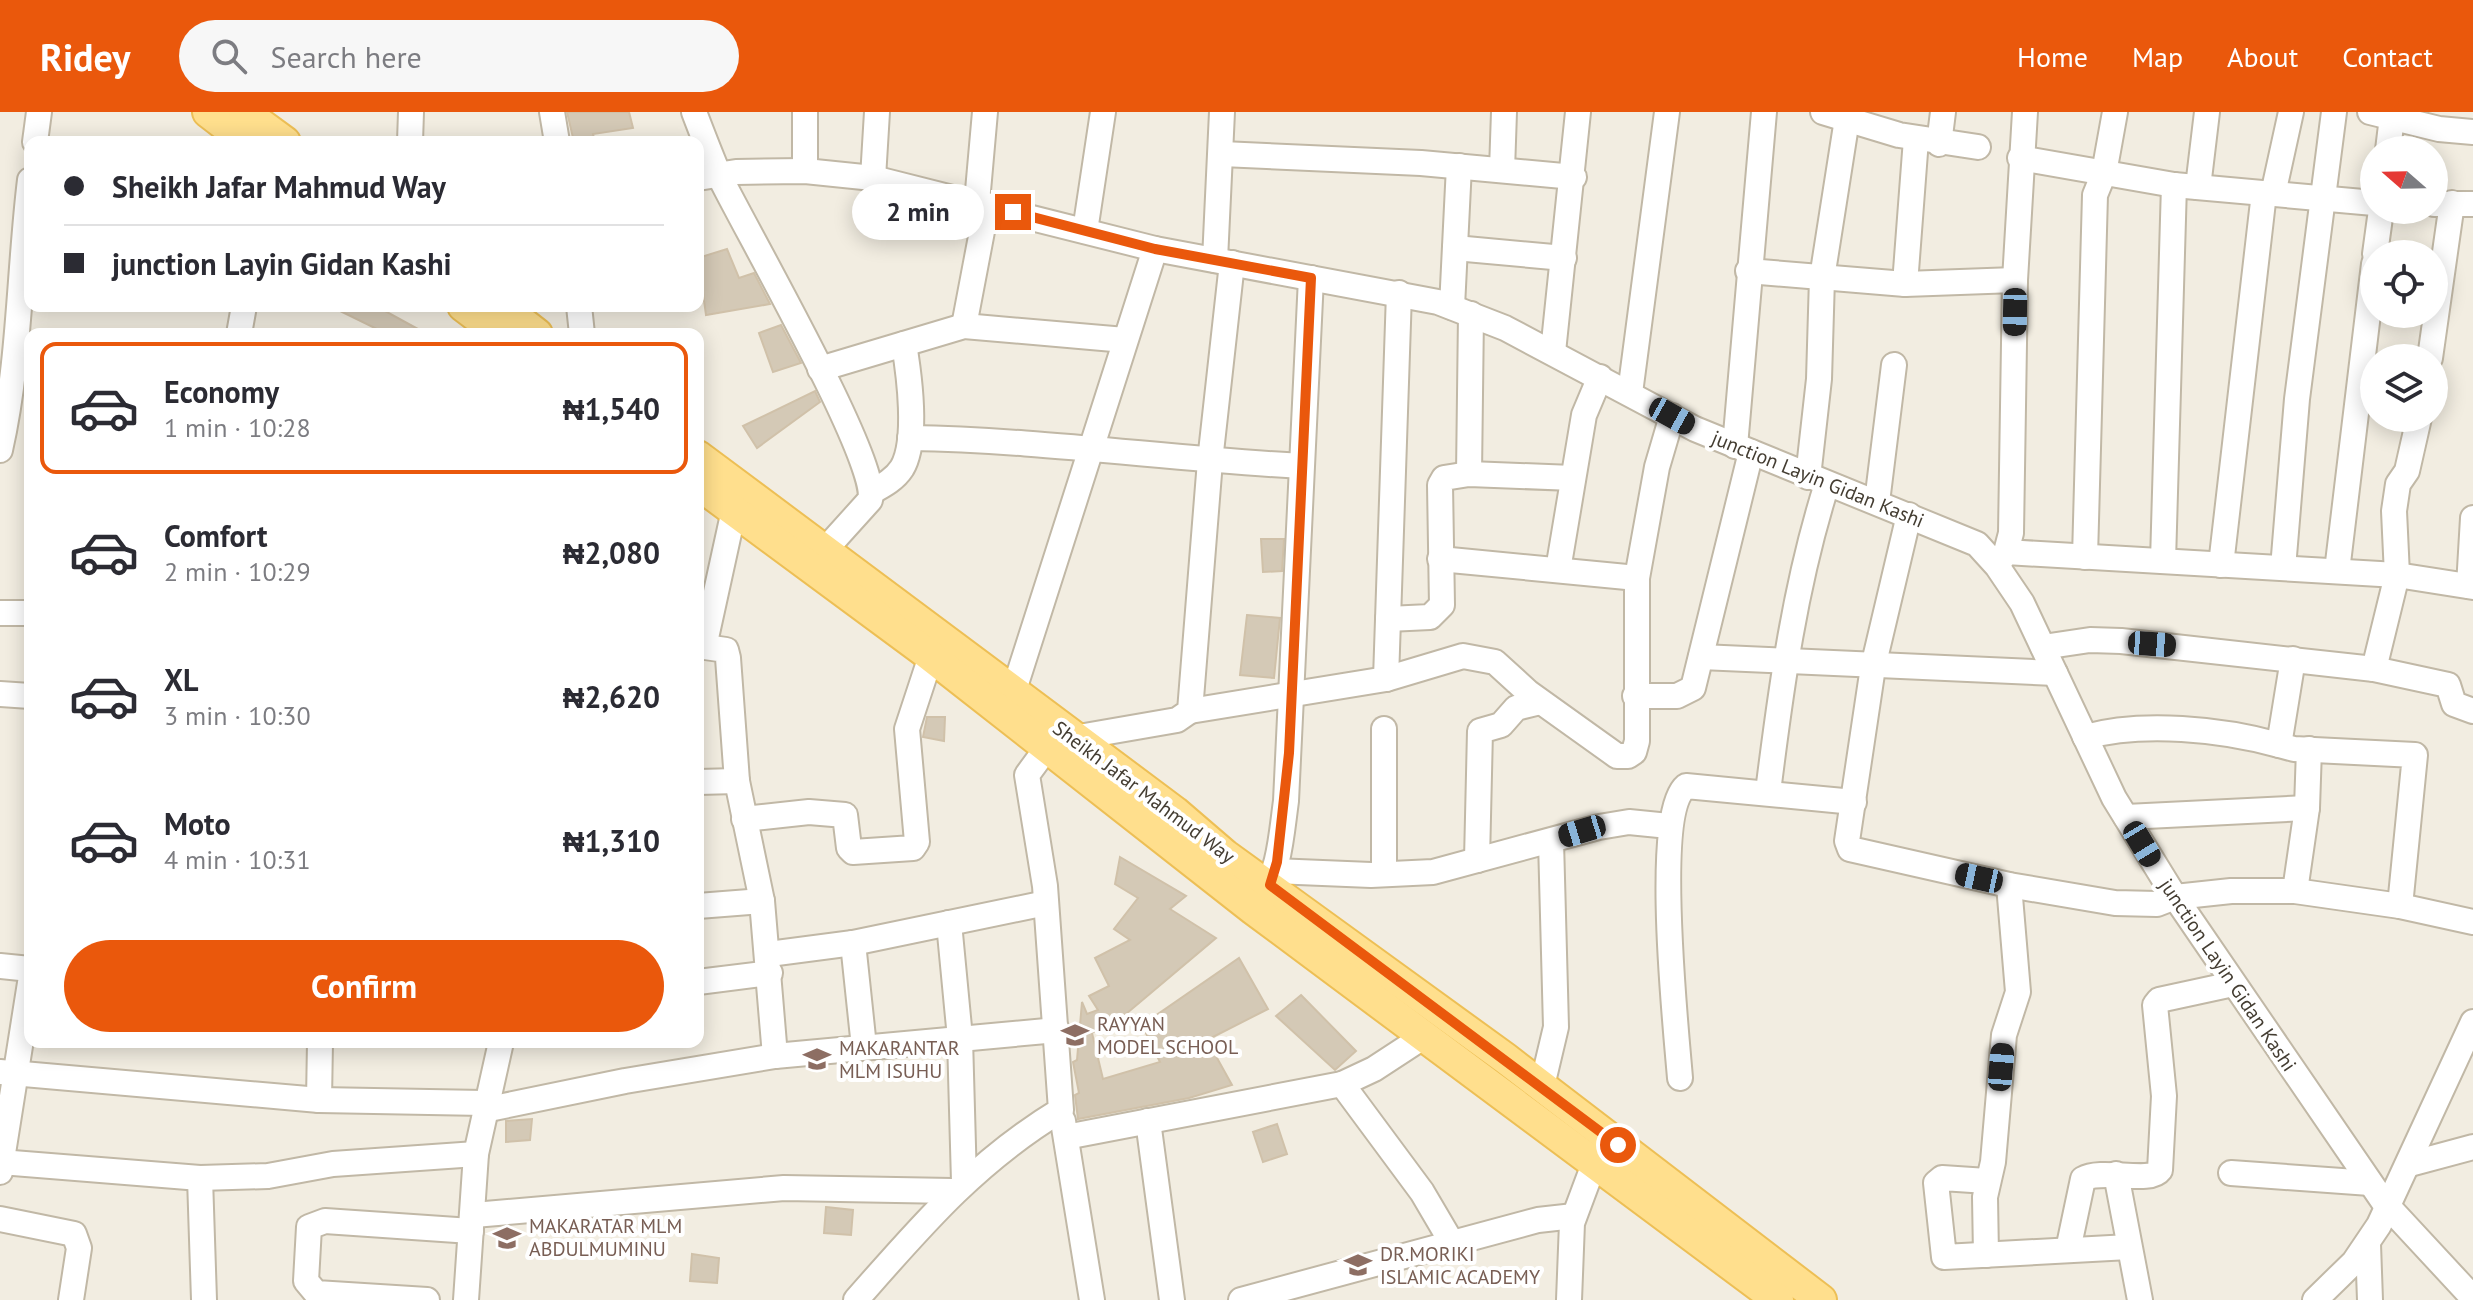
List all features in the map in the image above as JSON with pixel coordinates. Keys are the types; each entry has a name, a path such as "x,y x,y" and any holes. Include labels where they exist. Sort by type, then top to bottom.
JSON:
{"main road":[{"path":"208,112 239,136"},
{"path":"244,112 277,136"},
{"path":"471,312 492,328"},
{"path":"509,312 529,328"},
{"name":"Sheikh Jafar Mahmud Way","path":"704,461 1013,693 1059,744 1253,909 1778,1300"},
{"name":"Sheikh Jafar Mahmud Way","path":"704,488 931,656 1059,744 1175,812 1225,855 1272,878 1821,1300"}],"street":[{"path":"36,136 39,112"},
{"path":"410,136 411,112"},
{"path":"552,112 556,136"},
{"path":"694,112 700,136"},
{"path":"805,112 805,171"},
{"path":"873,178 877,112"},
{"path":"964,326 982,203 985,112"},
{"path":"1085,231 1103,112"},
{"path":"1190,711 1224,261 1222,112"},
{"path":"1502,170 1504,112"},
{"path":"1553,352 1574,177 1578,112"},
{"path":"1630,393 1667,112"},
{"path":"1635,696 1687,694 1693,688 1701,657 1743,449 1748,271 1764,112"},
{"path":"1905,284 1928,142 1943,112"},
{"path":"2025,112 2015,280 2011,533 2002,559 2085,557 2337,571 2397,575 2471,586 2473,518"},
{"path":"2085,557 2093,223 2095,195 2104,173 2115,112"},
{"path":"2163,561 2186,186 2207,112"},
{"path":"2221,565 2269,193 2291,112"},
{"path":"2283,568 2297,399 2334,112"},
{"path":"1768,792 1785,663 1817,480 1822,278 1833,114 1928,142 1978,147"},
{"path":"2385,136 2381,114 2419,117 2473,132"},
{"path":"1222,154 1459,166 1574,177"},
{"path":"704,155 709,176 820,369 871,479 873,491 870,500 824,551"},
{"path":"2020,158 2186,186 2360,201"},
{"path":"1459,166 1455,248 1462,311 1469,474"},
{"name":"junction Layin Gidan Kashi","path":"709,176 805,171 873,178 1155,249 1399,293 1462,311 1553,352 1672,416 1743,449 1909,515 1977,544 2002,559 2085,737 2126,817 2175,897 2370,1183 2388,1207 2473,1298"},
{"path":"2432,344 2453,204"},
{"path":"0,450 24,228"},
{"path":"1455,248 1564,258"},
{"path":"1013,693 1155,249"},
{"path":"1748,271 1905,284 2015,280"},
{"path":"1253,909 1272,878 1286,801 1311,278"},
{"path":"1386,679 1399,293"},
{"path":"820,369 964,326 1125,340"},
{"path":"2337,571 2366,328"},
{"path":"873,491 900,472 910,438 909,369 904,344"},
{"path":"1877,502 1894,365"},
{"path":"1558,570 1584,415 1600,377"},
{"path":"1092,1300 1061,1110 1046,903 1027,775 1059,744 1177,720 1190,711 1386,679 1447,658 1463,656 1488,659 1540,702 1623,758 1634,752 1637,741 1637,578 1657,467 1672,416"},
{"path":"2374,669 2397,575 2394,511 2398,484 2407,471 2416,432"},
{"path":"910,438 987,440 1210,461 1301,466"},
{"path":"1388,619 1437,614 1442,605 1440,485 1444,478 1469,474 1573,478"},
{"path":"704,634 734,510"},
{"path":"1909,515 1873,667 1847,841 1850,849 2009,885 2115,903 2157,904 2175,897 2231,891 2295,891 2400,906 2473,922"},
{"path":"1440,559 1637,578"},
{"path":"0,613 24,613"},
{"path":"2043,647 2106,641 2374,669 2448,685 2454,704 2473,711"},
{"path":"704,646 726,650 728,658 737,781 762,901 775,1056"},
{"path":"744,819 809,812 845,815 849,848 853,852 913,848 917,842 907,729 931,656"},
{"path":"1701,657 2055,673"},
{"path":"2279,745 2293,659"},
{"path":"0,694 24,696"},
{"path":"1477,860 1480,731 1501,725 1516,708 1540,702"},
{"path":"2085,737 2135,727 2249,737 2309,749 2415,755 2400,906"},
{"path":"1384,729 1384,874"},
{"path":"2295,891 2307,808 2309,749"},
{"path":"704,782 737,781"},
{"path":"1680,1078 1670,957 1669,826 1679,792 1686,786 1854,802"},
{"path":"2126,817 2307,808"},
{"path":"1272,878 1433,872 1629,822 1669,826"},
{"path":"1542,1086 1556,1027 1551,841"},
{"path":"1986,1255 1987,1181 1993,1162 2004,1035 2018,992 2009,885"},
{"path":"704,906 762,901"},
{"path":"704,980 853,943 1046,903"},
{"path":"949,923 960,1038 958,1187"},
{"path":"853,943 864,1047"},
{"path":"0,966 24,968"},
{"path":"2068,1250 2079,1184 2089,1175 2150,1176 2160,1170 2164,1096 2155,1005 2159,1000 2233,984"},
{"path":"24,1008 8,1073 0,1165 200,1178 268,1176 333,1164 476,1154"},
{"path":"2315,1300 2368,1244 2410,1164 2473,1022"},
{"path":"8,1073 319,1100 484,1106 775,1056 1057,1030"},
{"path":"1066,1137 1342,1084 1374,1069 1423,1037"},
{"path":"319,1100 320,1048"},
{"path":"466,1300 476,1154 484,1106 499,1048"},
{"path":"1342,1084 1422,1192 1452,1243"},
{"path":"856,1300 958,1187 1010,1142 1061,1110"},
{"path":"1148,1121 1172,1300"},
{"path":"2410,1164 2473,1147"},
{"path":"1569,1300 1574,1216 1594,1164"},
{"path":"2231,1173 2370,1183"},
{"path":"2116,1174 2140,1300"},
{"path":"200,1178 204,1300"},
{"path":"1987,1181 1942,1178 1936,1183 1941,1254 1948,1258 2129,1247"},
{"path":"427,1300 316,1293 306,1281 309,1227 325,1221 473,1223 784,1188 958,1187"},
{"path":"1247,1299 1538,1220 1574,1216"},
{"path":"0,1219 74,1234 79,1248 71,1300"},
{"path":"2368,1244 2370,1300"}],"building":[{"path":"567,112 629,112 633,128 594,136 573,136"},
{"path":"727,249 739,278 754,273 770,304 706,315 704,256"},
{"path":"342,312 387,312 416,328 375,328"},
{"path":"781,325 801,363 773,372 759,333"},
{"path":"815,391 820,402 757,448 743,426"},
{"path":"1261,539 1284,539 1282,571 1263,572"},
{"path":"1247,615 1280,618 1274,678 1240,675"},
{"path":"927,717 945,717 944,741 923,737"},
{"path":"1120,857 1186,896 1170,909 1216,938 1126,1014 1092,1033 1103,1079 1160,1062 1142,1025 1239,958 1268,1009 1207,1040 1232,1085 1189,1098 1078,1119 1075,1095 1079,1093 1073,1062 1077,1060 1082,1002 1087,1014 1098,1010 1089,996 1109,986 1095,958 1130,940 1114,929 1138,898 1115,884"},
{"path":"1301,995 1356,1051 1335,1070 1276,1016"},
{"path":"532,1119 530,1140 506,1142 506,1121"},
{"path":"1277,1124 1287,1154 1263,1162 1253,1132"},
{"path":"826,1207 853,1210 851,1235 824,1233"},
{"path":"692,1254 719,1258 717,1283 690,1281"}],"place":[{"name":"RAYYAN MODEL SCHOOL","path":"1075,1035"},
{"name":"MAKARANTAR MLM ISUHU","path":"817,1059"},
{"name":"MAKARATAR MLM ABDULMUMINU","path":"507,1238"},
{"name":"DR.MORIKI ISLAMIC ACADEMY","path":"1358,1265"}],"route":[{"path":"1013,212 1155,249 1311,278 1286,801 1277,862 1270,885 1618,1145"}]}
